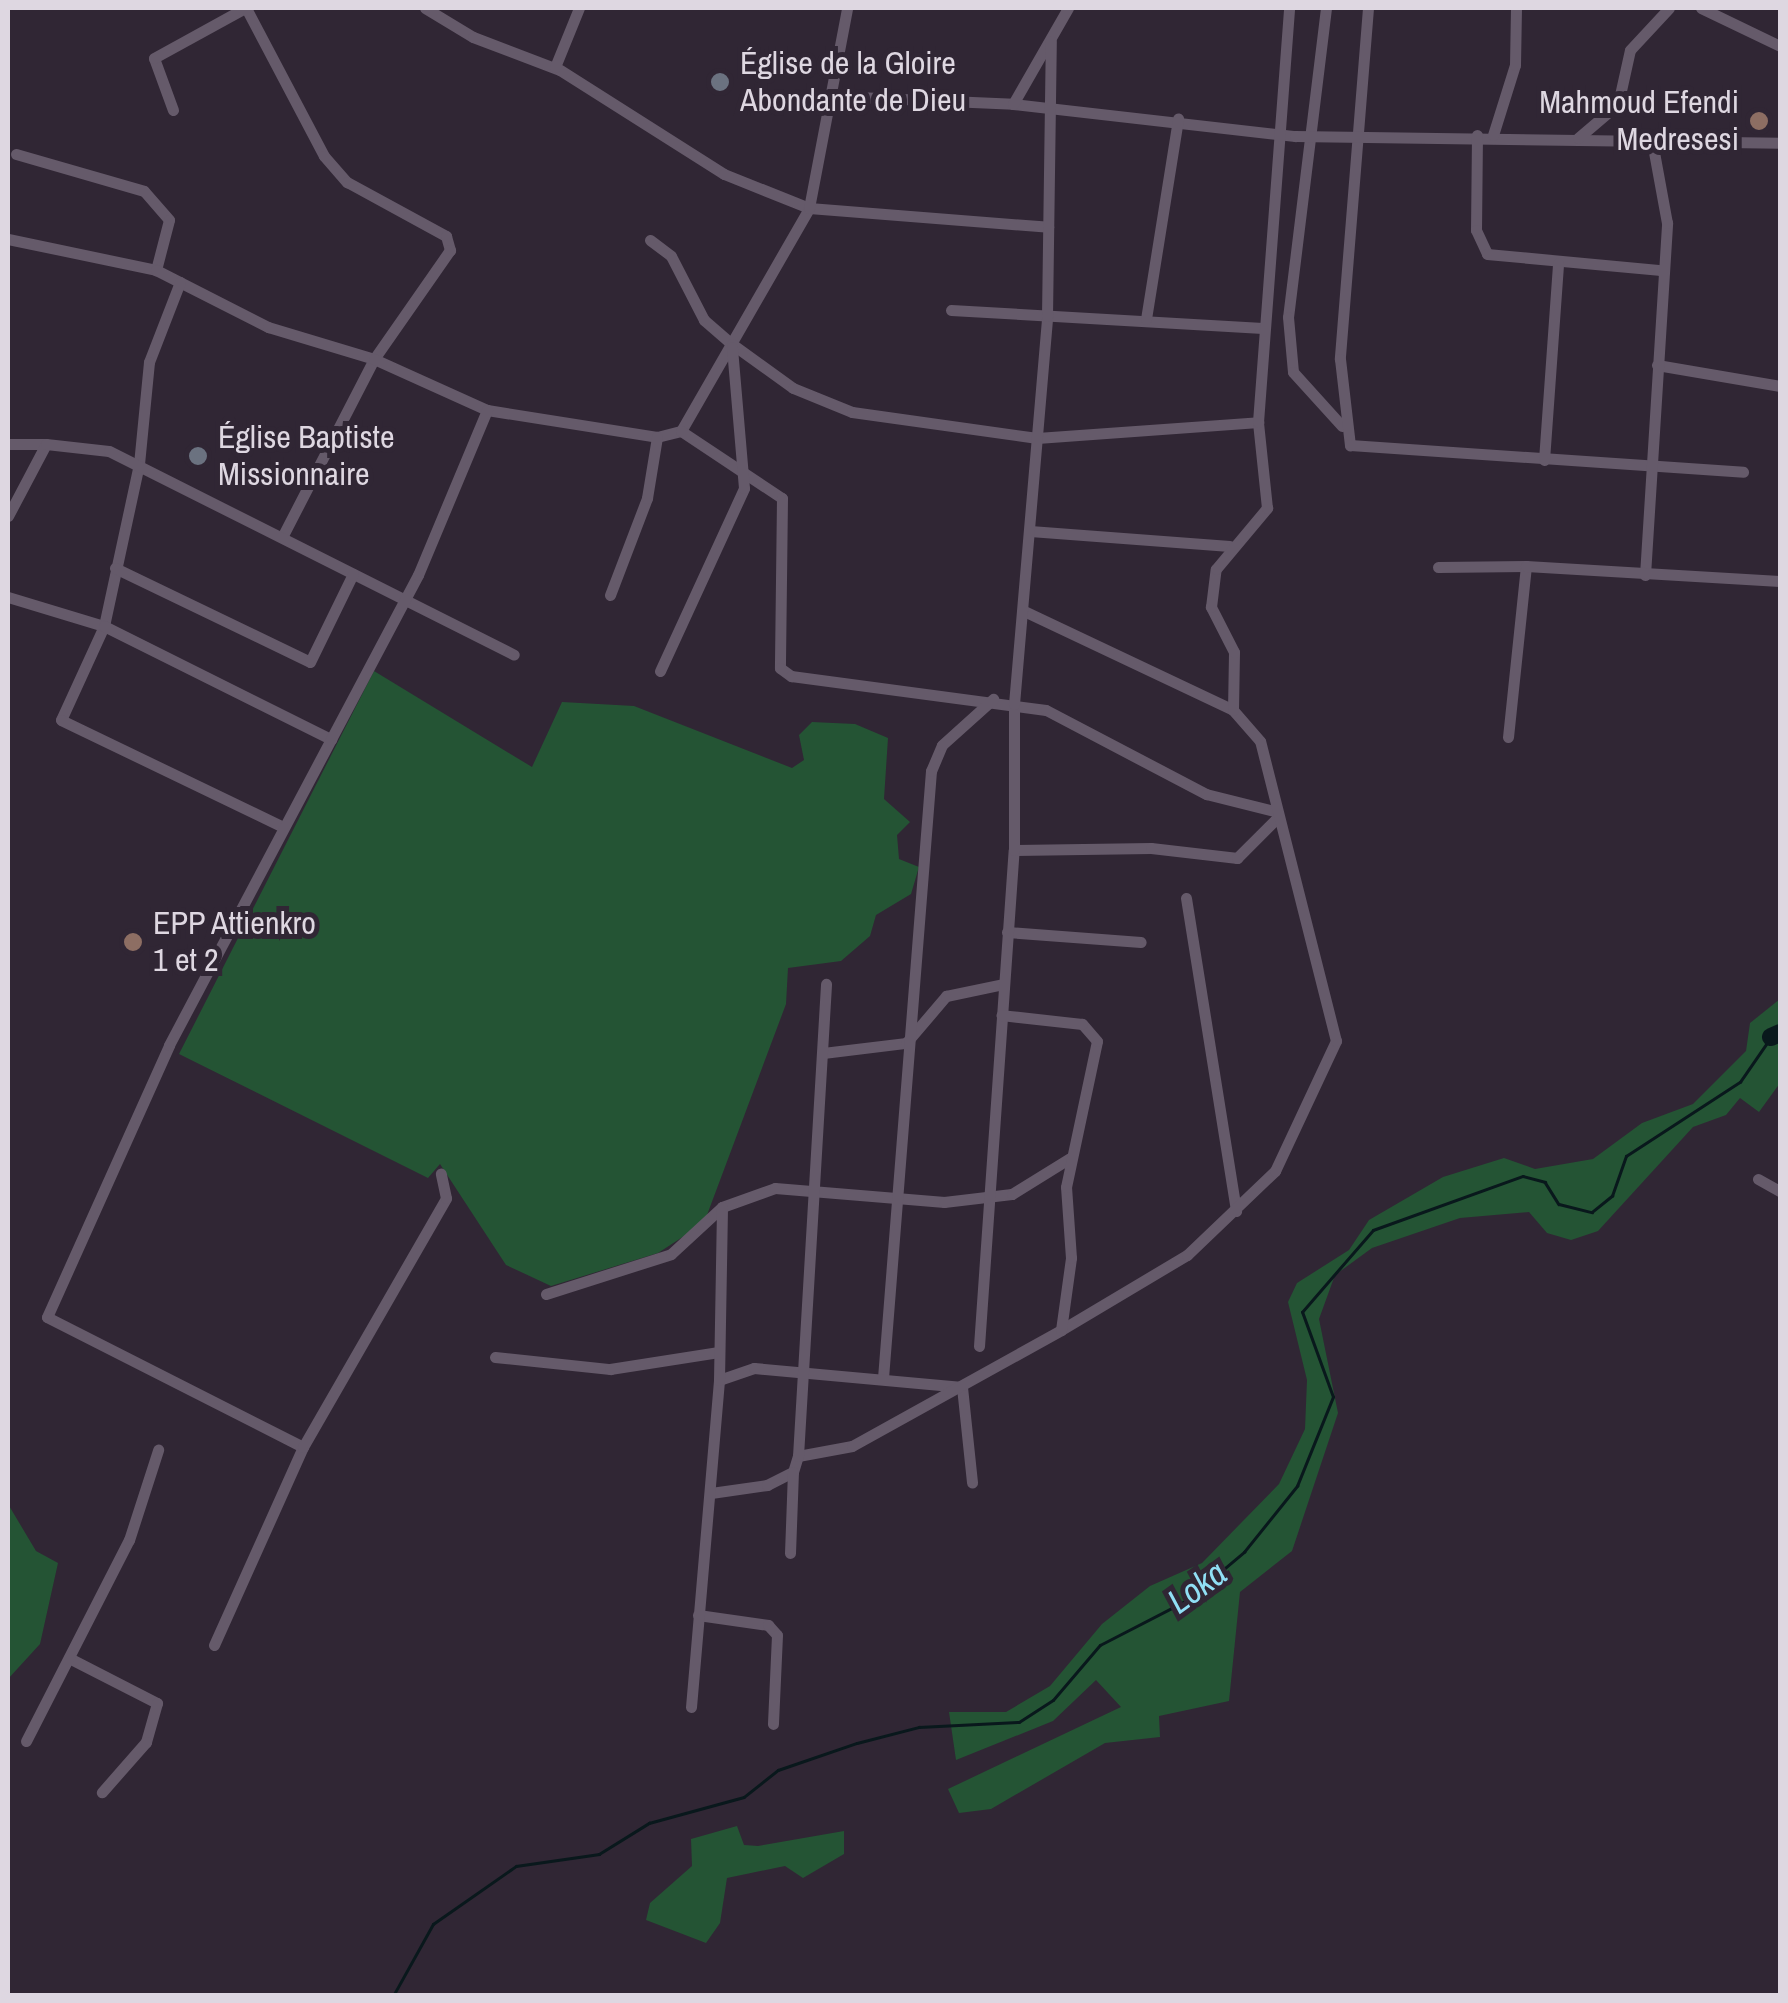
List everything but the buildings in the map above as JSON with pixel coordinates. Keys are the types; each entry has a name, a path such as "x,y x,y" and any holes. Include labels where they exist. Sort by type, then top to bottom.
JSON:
{"street":[{"path":"173,110 154,58 245,8 324,156 347,182 446,236 442,271 374,359 283,536"},
{"path":"425,8 472,37 555,67 724,174 809,208 1048,227"},
{"path":"555,67 578,8"},
{"path":"8,239 156,270 268,327 374,359 487,410 658,437 681,431 809,208 847,8"},
{"path":"1012,104 1068,8"},
{"path":"1233,710 1234,652 1210,592 1230,546 1266,508 1258,422 1262,328 1274,130 1289,8"},
{"path":"1326,8 1316,135 1288,317 1293,372 1342,426 1354,448 1743,472"},
{"path":"1342,426 1368,8"},
{"path":"1493,135 1515,65 1516,8"},
{"path":"1578,138 1618,104 1630,50 1669,8"},
{"path":"1702,8 1780,46"},
{"path":"979,1346 1014,850 1014,704 1047,316 1051,42"},
{"path":"833,96 1012,104 1316,135 1493,135 1780,143"},
{"path":"1146,319 1178,119"},
{"path":"1477,135 1479,247 1558,263 1658,270"},
{"path":"1645,575 1657,364 1658,270 1667,194 1652,141"},
{"path":"16,154 144,192 169,220 156,270"},
{"path":"650,240 671,256 704,320 732,344 793,388 852,412 1038,438 1258,422"},
{"path":"1544,460 1558,263"},
{"path":"180,282 154,336 139,464 104,626 60,720 283,828"},
{"path":"951,310 1262,328"},
{"path":"660,672 724,543 742,473 732,344"},
{"path":"1657,364 1780,386"},
{"path":"302,1447 47,1317 146,1093 402,600 487,410"},
{"path":"681,431 782,498 780,668 1046,710 1206,794 1275,814"},
{"path":"610,595 648,498 658,437"},
{"path":"8,444 46,444 139,464 514,654"},
{"path":"8,516 46,444"},
{"path":"1030,531 1230,546"},
{"path":"1508,737 1526,566"},
{"path":"1438,567 1526,566 1780,581"},
{"path":"115,568 310,662 353,574"},
{"path":"8,597 104,626 331,739"},
{"path":"798,1456 852,1446 962,1387 1187,1255 1236,1212 1275,1170 1338,1022 1307,949 1260,741 1233,710 1024,610"},
{"path":"884,1378 902,1201 906,1043 931,771 942,745 993,699"},
{"path":"1014,850 1151,848 1237,858 1275,814"},
{"path":"1186,898 1236,1212"},
{"path":"1006,932 1141,942"},
{"path":"790,1553 826,984"},
{"path":"823,1053 906,1043 946,996 1003,984"},
{"path":"1001,1015 1094,1030 1070,1158 1061,1330"},
{"path":"546,1294 671,1254 722,1207 775,1188 813,1186 902,1201 988,1198 1054,1174 1070,1158"},
{"path":"214,1645 302,1447 446,1198 440,1174"},
{"path":"1758,1179 1780,1191"},
{"path":"692,1708 719,1380 722,1207"},
{"path":"495,1356 610,1369 719,1352"},
{"path":"719,1380 738,1368 962,1387"},
{"path":"962,1387 972,1482"},
{"path":"26,1741 147,1500 158,1450"},
{"path":"712,1493 793,1472"},
{"path":"698,1615 768,1625 778,1635 773,1724"},
{"path":"69,1658 158,1703 146,1742 102,1792"}],"green space":[{"path":"374,671 532,767 562,702 634,706 792,768 804,760 799,735 812,722 855,724 888,738 884,799 910,822 897,835 899,859 919,867 911,894 876,915 870,936 841,961 788,968 786,1004 704,1223 658,1253 551,1286 506,1265 440,1164 428,1178 179,1054"},
{"path":"1780,999 1780,1083 1759,1112 1740,1098 1726,1115 1693,1127 1598,1231 1571,1240 1547,1233 1529,1212 1460,1218 1372,1248 1335,1275 1319,1319 1338,1413 1292,1551 1240,1592 1229,1701 1159,1716 1160,1737 1105,1743 991,1809 959,1813 948,1789 1121,1707 1096,1680 1053,1721 956,1760 949,1712 1006,1712 1050,1686 1102,1624 1150,1586 1202,1563 1279,1484 1305,1429 1307,1380 1288,1302 1297,1283 1349,1250 1369,1220 1443,1177 1504,1158 1535,1169 1593,1159 1642,1123 1693,1104 1746,1051 1750,1023"},
{"path":"8,1504 36,1551 58,1563 40,1644 8,1679"},
{"path":"737,1826 744,1845 758,1846 844,1831 844,1854 803,1878 785,1866 727,1878 720,1923 706,1943 646,1920 650,1903 692,1866 691,1839"}],"waterway":[{"name":"Loka","path":"393,1996 433,1924 516,1866 599,1854 649,1823 744,1797 778,1770 857,1743 919,1727 1019,1722 1053,1700 1100,1645 1187,1600 1244,1552 1297,1486 1333,1397 1302,1312 1373,1230 1523,1176 1545,1182 1559,1204 1592,1212 1612,1196 1626,1156 1740,1082 1780,1024"},
{"name":"Loka","path":"1771,1037 1780,1033"}],"place":[{"name":"Église de la Gloire Abondante de Dieu","path":"720,82"},
{"name":"Mahmoud Efendi Medresesi","path":"1759,121"},
{"name":"Église Baptiste Missionnaire","path":"198,456"},
{"name":"EPP Attienkro 1 et 2","path":"133,942"}]}
